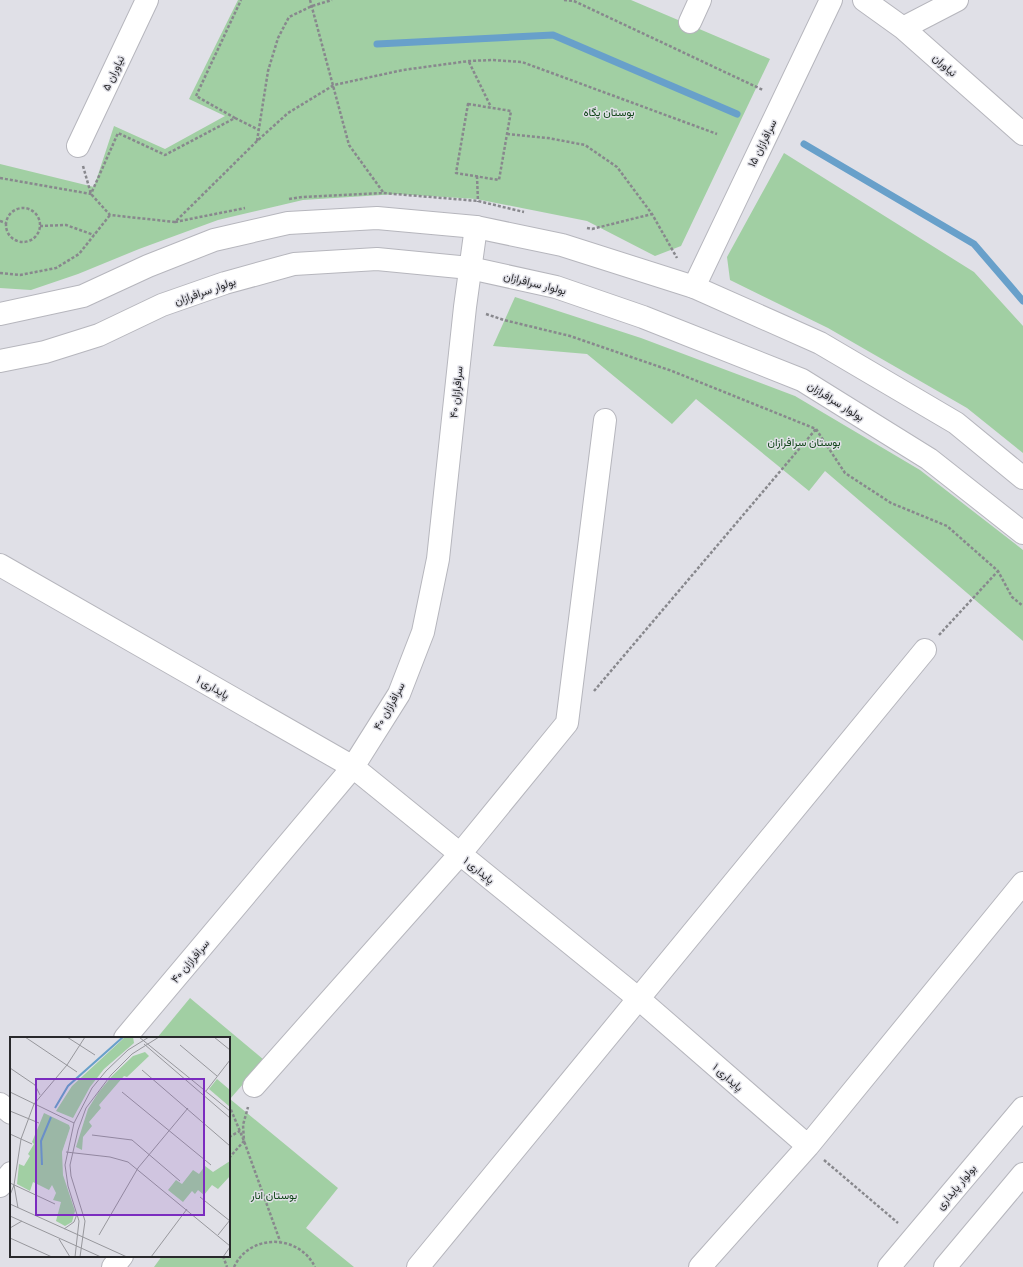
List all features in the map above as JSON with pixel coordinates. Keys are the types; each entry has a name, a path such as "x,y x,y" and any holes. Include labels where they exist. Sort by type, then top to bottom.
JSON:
{"street":[{"name":"نیاوران ۵","path":"78,146 147,0"},
{"path":"690,22 700,0"},
{"name":"سرافرازان ۱۵","path":"694,287 831,0"},
{"name":"نیاوران","path":"864,0 903,28 1023,134"},
{"path":"903,28 957,0"},
{"path":"0,314 84,296 148,266 214,240 288,223 377,218 476,227 562,245 694,287 820,343 956,423 1023,478"},
{"name":"سرافرازان ۴۰","path":"126,1037 353,767 399,694 423,632 438,559 465,307 476,227"},
{"name":"بولوار سرافرازان","path":"0,360 45,352 99,335 162,306 226,283 294,264 377,259 470,268 556,287 643,317 802,380 929,459 1023,533"},
{"path":"0,305 36,307"},
{"path":"254,1086 460,854 567,723 605,420"},
{"name":"پایداری ۱","path":"0,565 353,767 639,999 808,1146"},
{"path":"418,1267 925,650"},
{"path":"700,1267 808,1146 1023,883"},
{"path":"0,1104 10,1112"},
{"name":"بولوار پایداری","path":"890,1267 1023,1108"},
{"path":"0,1186 10,1174"},
{"path":"945,1267 1023,1174"},
{"path":"113,1267 121,1257"}],"path":[{"path":"241,0 196,96 259,130"},
{"path":"310,0 349,145 383,193"},
{"path":"257,141 268,70 278,38 289,17 312,6 332,0"},
{"path":"564,0 574,1 783,100"},
{"path":"78,146 91,194 110,215 175,222 257,141 288,113 334,85 403,70 469,61 492,60 522,62 717,134"},
{"path":"469,61 491,108"},
{"path":"468,104 511,111 506,134 499,180 456,173 468,104"},
{"path":"91,194 118,133 165,155 235,118"},
{"path":"506,134 548,138 585,145 617,167 652,214 694,287"},
{"path":"476,227 478,201 477,176"},
{"path":"0,178 91,194"},
{"path":"21,208 35,212 39,219 40,226 38,234 33,239 26,242 18,241 12,237 8,231 6,223 14,210 21,208"},
{"path":"0,273 20,275 56,268 79,254 110,215"},
{"path":"0,221 6,223"},
{"path":"40,226 66,226 94,235"},
{"path":"465,307 504,320 577,338 672,372 816,428 845,473 890,504 947,526 998,571 1012,597 1023,606"},
{"path":"592,693 816,428"},
{"path":"925,650 998,571"},
{"path":"230,1157 244,1141 243,1125 254,1086"},
{"path":"230,1107 244,1141 280,1241"},
{"path":"230,1136 240,1131"},
{"path":"808,1146 914,1237"},
{"path":"234,1267 237,1260 249,1249 264,1242 280,1241 297,1247 311,1259 315,1267"},
{"path":"224,1257 228,1267"}],"green space":[{"name":"بوستان پگاه","path":"238,0 631,0 770,59 681,246 655,256 587,221 476,199 397,194 303,200 218,220 139,249 78,274 31,290 0,288 0,164 94,187 114,126 165,149 225,116 189,99"},
{"path":"784,153 974,272 1023,326 1023,453 967,408 828,328 730,280 727,257"},
{"name":"بوستان سرافرازان","path":"515,297 641,338 795,396 920,470 1023,550 1023,641 825,471 809,491 696,399 672,424 587,354 493,346"},
{"name":"بوستان انار","path":"190,998 264,1060 230,1099 230,1037 158,1037"},
{"name":"بوستان انار","path":"230,1099 338,1188 306,1228 354,1267 154,1267 161,1257 230,1257"}],"waterway":[{"path":"377,44 553,35 737,114"},
{"path":"804,144 974,244 1023,301"}]}
